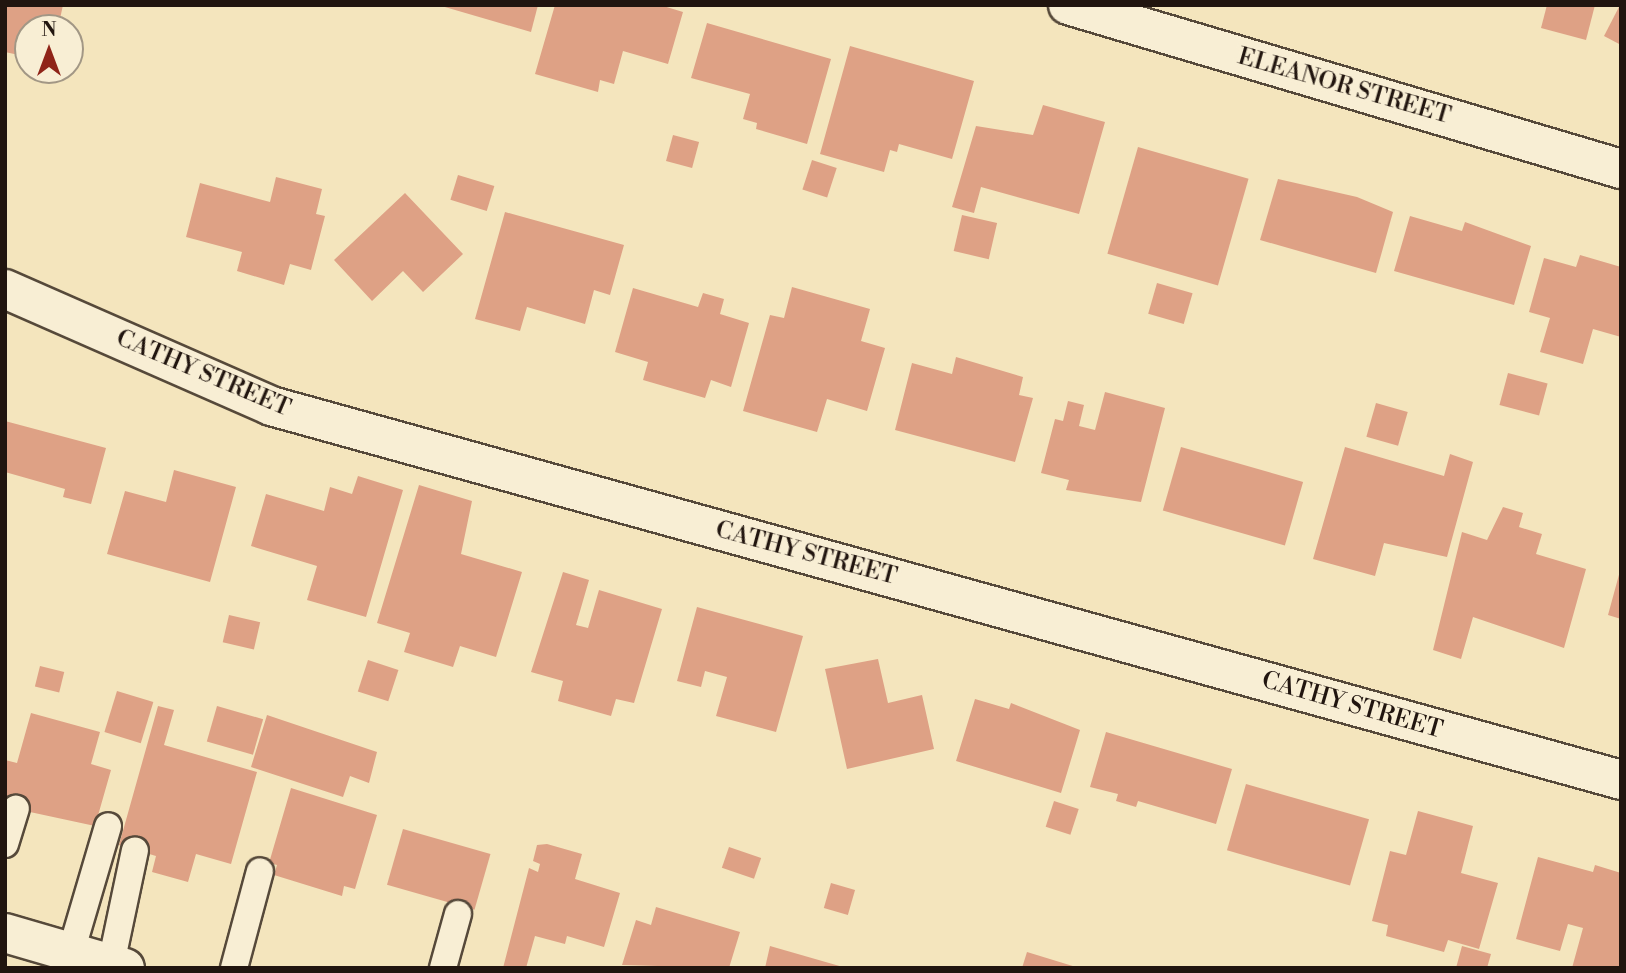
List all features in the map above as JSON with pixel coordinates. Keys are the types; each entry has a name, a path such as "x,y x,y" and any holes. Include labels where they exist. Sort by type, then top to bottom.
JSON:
{"street":[{"name":"ELEANOR STREET","path":"1068,5 1621,169"},
{"name":"CATHY STREET","path":"5,289 271,406 1621,780"},
{"path":"5,933 58,956 118,966"}],"lane":[{"path":"5,844 16,809"},
{"path":"58,956 108,826"},
{"path":"118,966 135,850"},
{"path":"234,968 260,871"},
{"path":"443,968 458,914"}],"building":[{"path":"5,5 63,5 61,14 14,14 14,54 5,52"},
{"path":"438,5 538,5 531,32"},
{"path":"555,5 660,5 683,12 668,64 623,51 614,84 600,80 598,92 535,74"},
{"path":"1547,5 1595,5 1586,40 1541,28"},
{"path":"1621,5 1621,45 1604,36"},
{"path":"707,23 831,59 807,144 756,129 757,123 743,119 750,94 691,78"},
{"path":"850,46 974,81 952,159 899,144 897,152 890,150 884,172 820,154"},
{"path":"1043,105 1105,122 1079,214 981,187 974,213 952,207 976,126 1033,135"},
{"path":"673,135 699,142 692,168 666,161"},
{"path":"1138,147 1249,179 1218,285 1107,254"},
{"path":"812,160 837,168 827,198 802,189"},
{"path":"458,175 494,186 487,211 450,200"},
{"path":"276,177 322,189 316,214 325,216 311,270 290,264 284,285 237,271 242,252 186,237 200,183 270,202"},
{"path":"1278,179 1357,197 1393,212 1376,273 1260,240"},
{"path":"405,193 463,254 423,292 403,271 372,301 334,260"},
{"path":"505,212 624,245 610,295 594,290 585,324 527,307 520,331 475,319"},
{"path":"962,215 997,223 989,259 954,251"},
{"path":"1410,216 1462,231 1465,222 1531,246 1514,305 1394,271"},
{"path":"1580,255 1621,267 1621,337 1593,329 1583,364 1540,352 1550,318 1529,312 1544,258 1576,267"},
{"path":"1157,283 1193,293 1184,324 1148,314"},
{"path":"792,287 870,309 861,341 885,348 867,411 827,399 817,432 743,411 770,315 784,318"},
{"path":"633,288 698,307 703,293 724,299 720,314 749,323 731,387 711,380 705,398 643,380 648,362 615,352"},
{"path":"956,357 1023,377 1019,395 1033,398 1015,462 895,430 912,363 952,374"},
{"path":"1508,373 1548,384 1539,415 1499,405"},
{"path":"1105,392 1165,408 1141,502 1066,490 1069,480 1041,473 1055,419 1063,421 1068,401 1084,405 1079,426 1095,430"},
{"path":"1376,403 1408,412 1398,446 1366,437"},
{"path":"5,421 106,448 91,504 63,497 65,489 5,472"},
{"path":"1181,447 1303,482 1285,545 1163,510"},
{"path":"1345,447 1444,476 1450,454 1473,462 1447,557 1384,543 1375,576 1313,559"},
{"path":"174,470 236,487 210,582 107,554 125,491 166,502"},
{"path":"358,476 403,490 366,617 307,600 317,566 251,546 266,494 324,511 330,487 352,494"},
{"path":"419,485 472,501 461,554 522,572 496,657 460,646 453,667 404,652 410,633 377,623"},
{"path":"1503,507 1523,513 1519,527 1542,534 1536,554 1586,569 1564,648 1473,617 1461,659 1433,650 1462,532 1487,540"},
{"path":"1621,571 1621,619 1608,615"},
{"path":"563,572 589,580 576,625 588,628 599,590 662,609 634,703 616,699 611,716 558,701 563,681 531,672"},
{"path":"697,607 803,636 776,732 716,716 727,677 705,671 701,687 677,681"},
{"path":"229,615 260,622 254,649 223,642"},
{"path":"878,659 888,703 922,695 934,749 847,769 825,669"},
{"path":"368,660 398,670 388,701 358,691"},
{"path":"40,666 64,672 59,692 35,686"},
{"path":"117,691 153,702 141,743 104,732"},
{"path":"975,699 1009,709 1011,703 1080,730 1061,793 956,761"},
{"path":"158,706 174,710 164,745 257,772 231,864 196,854 188,882 152,872 156,856 119,845"},
{"path":"217,706 263,719 253,755 207,742"},
{"path":"31,713 100,732 91,764 111,770 95,826 16,809 5,798 5,760 17,763"},
{"path":"267,715 377,752 369,783 350,776 343,797 251,767"},
{"path":"1106,732 1232,769 1216,824 1138,801 1136,807 1116,801 1118,794 1090,787"},
{"path":"1246,784 1369,819 1350,886 1227,850"},
{"path":"291,788 377,815 355,889 344,886 342,896 274,875 277,865 269,863"},
{"path":"1054,801 1079,809 1070,835 1046,827"},
{"path":"1418,811 1473,826 1461,873 1498,883 1479,949 1448,940 1444,952 1386,936 1388,925 1372,921 1390,851 1406,855"},
{"path":"403,829 490,854 474,910 387,885"},
{"path":"547,844 582,854 575,879 620,893 604,947 567,936 565,944 535,936 526,968 503,968 529,868 538,872 540,864 533,861 537,845"},
{"path":"729,847 761,858 754,879 722,868"},
{"path":"1538,857 1593,872 1595,865 1621,873 1621,968 1572,968 1583,928 1568,924 1560,951 1516,939"},
{"path":"831,883 855,890 848,915 824,908"},
{"path":"656,907 740,932 729,968 622,965 636,920 651,925"},
{"path":"770,946 843,967 843,968 765,968"},
{"path":"1462,946 1491,954 1487,968 1456,968"},
{"path":"1027,952 1076,967 1076,968 1022,968"}]}
